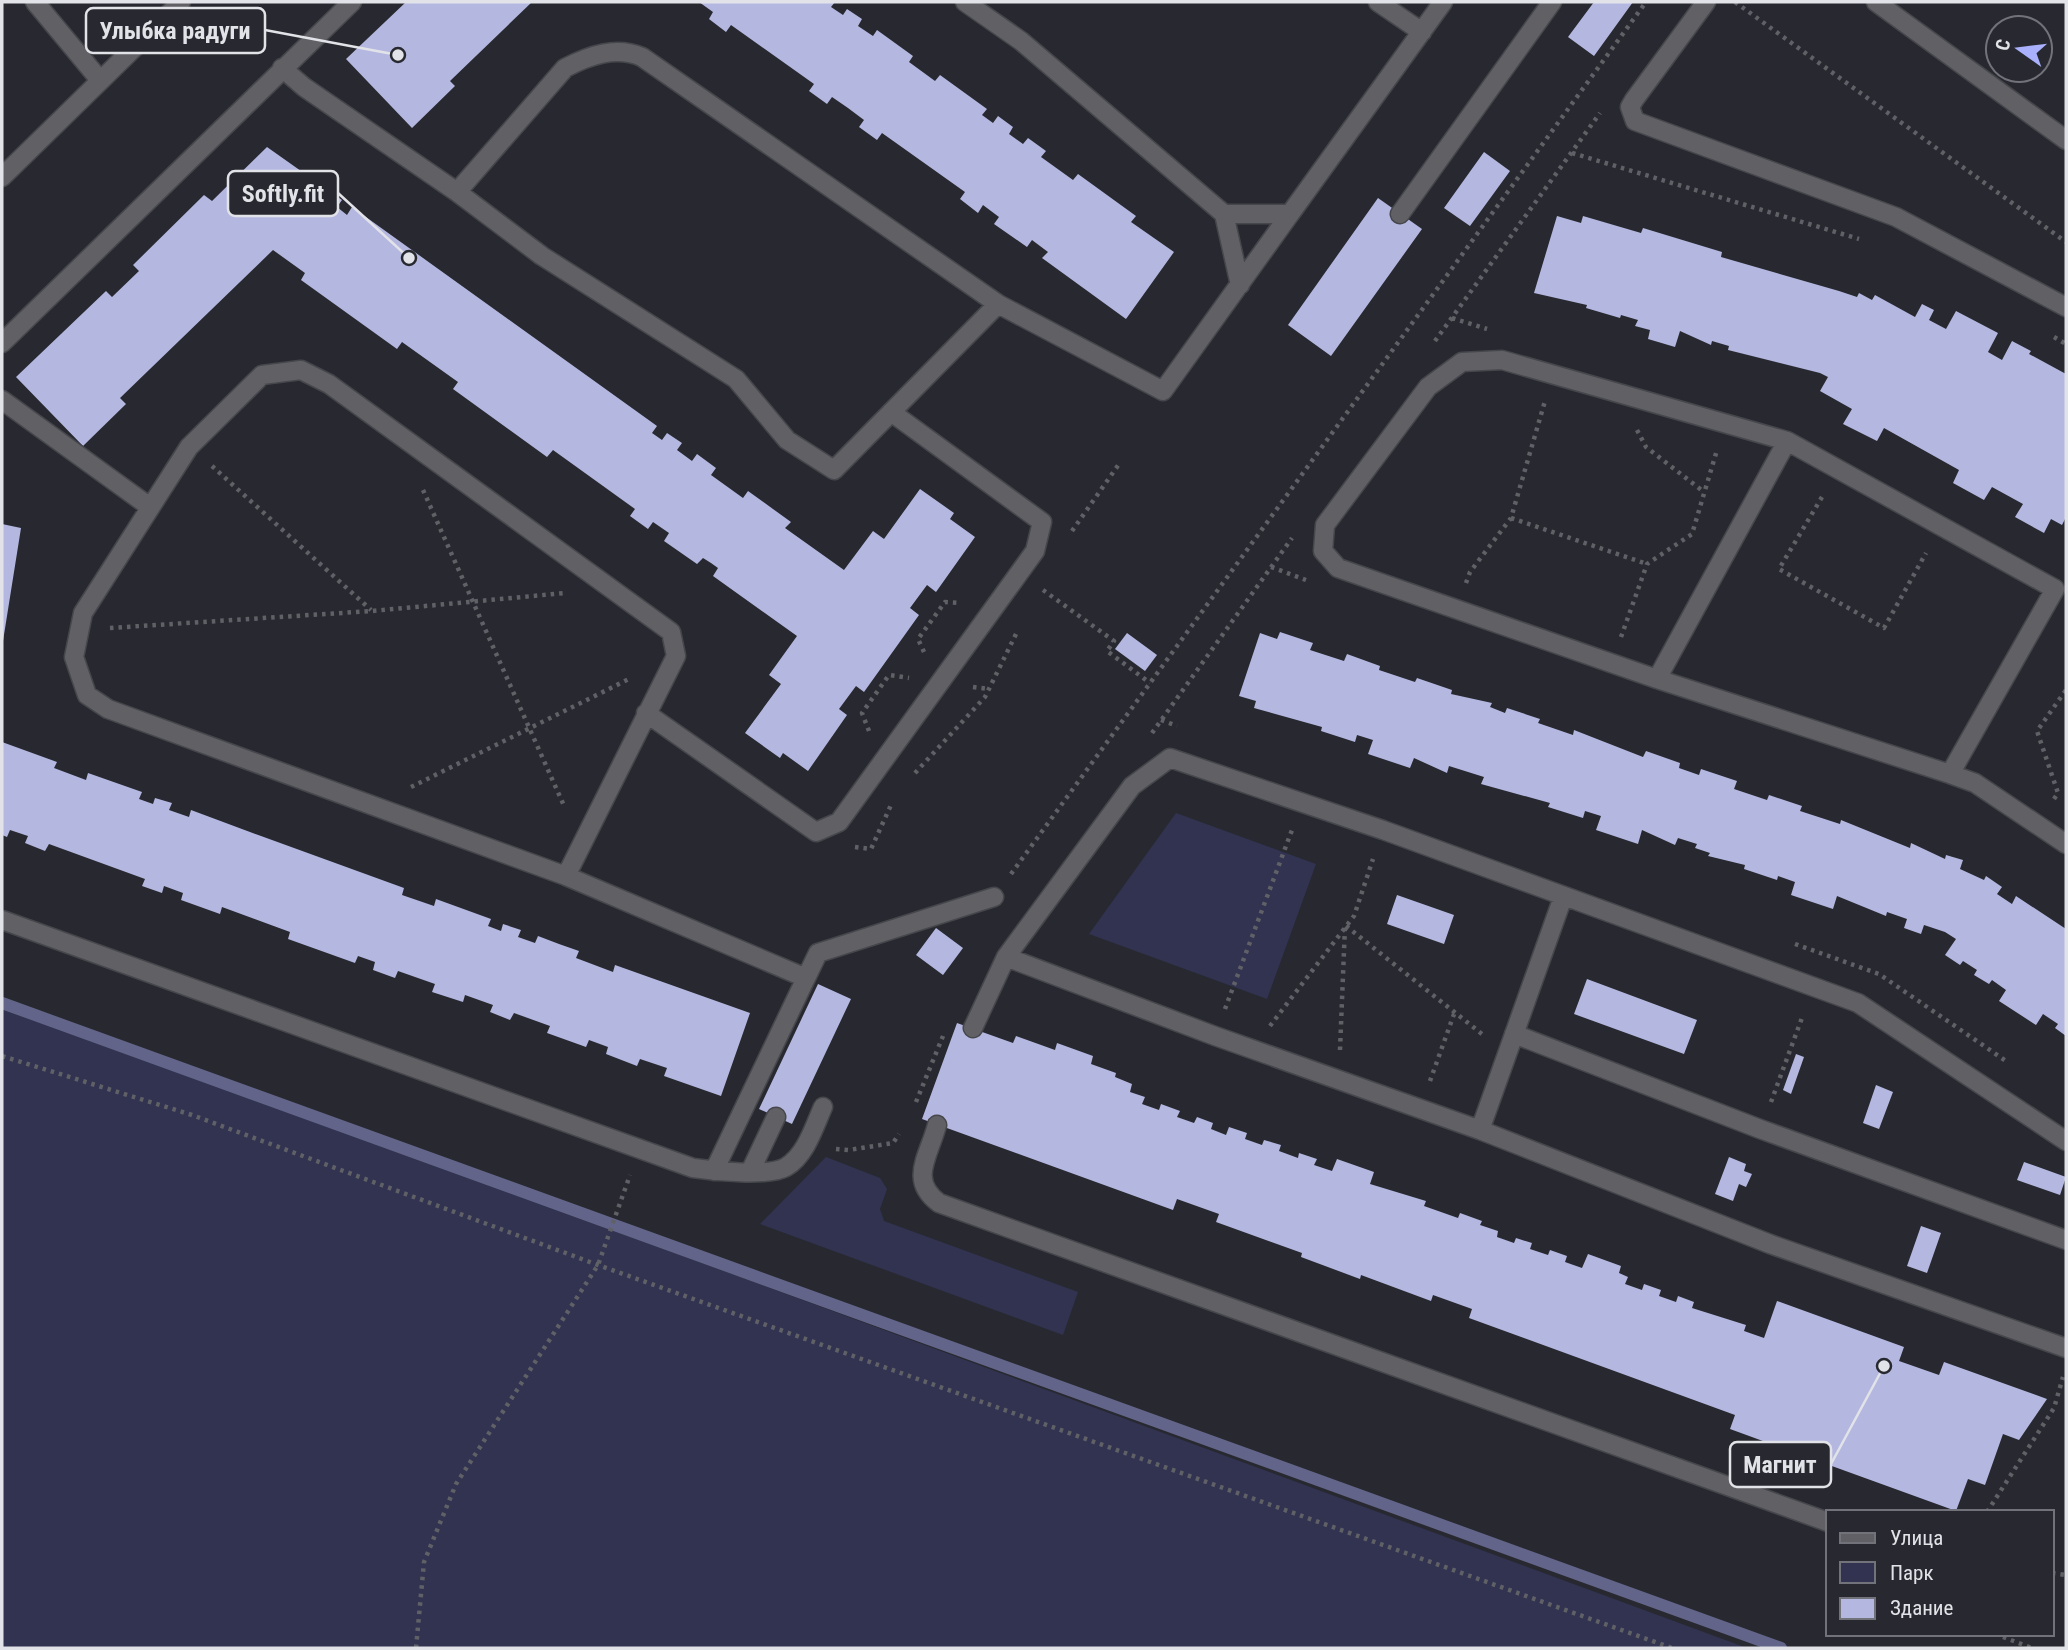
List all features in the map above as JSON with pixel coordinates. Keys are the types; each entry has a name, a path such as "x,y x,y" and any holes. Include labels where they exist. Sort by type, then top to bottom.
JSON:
{"street":[{"path":"35,2 99,79"},
{"path":"2,177 99,79 181,2"},
{"path":"2,343 352,2"},
{"path":"965,2 1021,41 1224,214 1240,285"},
{"path":"1378,2 1422,32"},
{"path":"457,191 565,68 583,59 624,50 642,57 998,303 1163,391 1444,2"},
{"path":"1400,214 1552,2"},
{"path":"1706,2 1634,100 1630,107 1635,121 1896,217 2066,307"},
{"path":"1877,2 2066,140"},
{"path":"282,68 304,87 457,191 542,257 736,379 787,440 834,470 998,303"},
{"path":"1224,214 1290,214"},
{"path":"1950,774 2061,592 1787,441 1502,360 1462,362 1429,387 1325,525 1323,551 1338,568 1612,664 1975,783 2066,844"},
{"path":"566,876 676,656 671,632 329,384 300,370 262,375 189,447 92,597 78,630 74,657 87,695 108,709 566,876 806,978"},
{"path":"2,401 150,507"},
{"path":"646,713 816,832 839,822 1035,551 1042,522 891,412"},
{"path":"1657,679 1787,441"},
{"path":"973,1028 1006,957 1132,786 1170,758 1383,830 1858,1003 2066,1140"},
{"path":"714,1171 818,953 994,897"},
{"path":"1480,1130 1563,897"},
{"path":"2,920 693,1168 750,1172 785,1168 805,1146 823,1107"},
{"path":"1006,957 1225,1040 1480,1130 1770,1244 2066,1348"},
{"path":"1514,1034 1760,1129 2066,1240"},
{"path":"750,1172 776,1117"},
{"path":"937,1127 921,1178 925,1193 939,1203 1826,1520"}],"path":[{"path":"994,897 1646,2"},
{"path":"1734,2 2066,242"},
{"path":"1572,153 1872,243"},
{"path":"2042,330 2066,344"},
{"path":"1457,610 1470,572 1511,518 1553,374"},
{"path":"1636,398 1631,417 1646,447 1704,492"},
{"path":"1612,664 1647,565 1692,534 1724,424"},
{"path":"402,436 413,468 582,844"},
{"path":"189,447 372,611"},
{"path":"1831,502 1820,496 1779,569 1884,628 1942,525"},
{"path":"1511,518 1647,565"},
{"path":"1914,548 1925,554"},
{"path":"1039,587 1114,641 1107,651 1150,683"},
{"path":"78,630 372,611 472,600 613,590"},
{"path":"373,807 676,656"},
{"path":"2038,825 2058,793 2038,731 2066,690"},
{"path":"1223,1013 1294,824"},
{"path":"1266,1031 1354,916 1371,864"},
{"path":"1346,926 1487,1038"},
{"path":"1340,1056 1346,926"},
{"path":"1768,1110 1805,1007"},
{"path":"1434,1072 1454,1014"},
{"path":"805,1146 849,1150 893,1143 910,1120 947,1027"},
{"path":"2,1056 192,1115 598,1265 1672,1648"},
{"path":"910,1120 937,1127"},
{"path":"416,1648 424,1562 456,1484 598,1265 639,1149"},
{"path":"1987,1510 2054,1408 2065,1378 2052,1373"},
{"path":"2000,1636 2032,1648"}],"green space":[{"path":"1176,813 1316,864 1267,999 1089,934"},
{"path":"2,1005 1747,1648 2,1648"},
{"path":"826,1157 880,1178 887,1189 880,1209 884,1221 1078,1292 1063,1335 760,1224"}],"building":[{"path":"406,2 532,2 450,81 455,86 412,128 346,59"},
{"path":"699,2 835,2 831,7 843,15 847,9 862,19 858,26 873,36 877,30 913,56 909,62 935,81 940,75 987,109 982,115 993,123 998,116 1013,127 1009,134 1023,144 1028,138 1046,151 1041,157 1073,180 1078,174 1136,216 1131,222 1174,252 1126,319 1042,258 1048,252 1032,240 1027,247 994,224 999,217 983,205 978,213 960,199 965,192 882,133 877,140 859,127 864,120 832,97 827,104 809,91 814,84 731,25 726,32 709,19 713,12"},
{"path":"1594,2 1633,2 1594,56 1568,37"},
{"path":"267,147 342,200 337,207 347,215 352,207 657,426 652,433 662,440 667,433 682,443 677,450 692,461 697,454 716,468 711,475 743,498 748,491 791,522 785,528 844,570 873,531 884,539 920,489 954,513 950,519 975,537 936,592 927,585 910,608 919,615 864,692 856,686 839,709 847,715 808,771 783,753 780,758 745,733 781,684 769,675 797,636 713,576 718,568 703,558 697,564 664,541 669,533 653,522 648,529 630,516 635,509 553,450 547,457 453,389 458,382 402,342 397,349 301,280 305,273 273,250 120,398 126,404 83,446 16,377 106,291 112,297 139,271 133,265 204,195 212,201"},
{"path":"1484,152 1510,171 1470,226 1444,208"},
{"path":"1378,198 1422,229 1331,356 1288,325"},
{"path":"1557,216 1581,223 1583,216 1641,233 1643,228 1722,252 1721,257 1857,297 1859,293 1872,300 1875,295 1915,317 1922,304 1934,310 1929,320 1946,329 1956,311 1998,333 1988,352 2002,360 2012,341 2031,351 2029,354 2066,374 2066,517 2062,525 2051,519 2044,533 2015,517 2023,504 1992,487 1984,500 1953,483 1959,470 1884,428 1877,441 1843,424 1852,409 1820,391 1828,377 1820,373 1728,350 1729,346 1712,341 1711,345 1680,331 1675,347 1648,339 1650,330 1635,326 1638,320 1621,315 1620,318 1586,308 1587,305 1534,293"},
{"path":"2,524 21,528 3,641 2,641"},
{"path":"1280,632 1313,643 1310,650 1344,661 1347,654 1380,666 1379,670 1415,682 1417,678 1452,690 1451,694 1492,703 1490,707 1505,713 1507,708 1540,719 1538,723 1573,735 1574,730 1643,757 1646,751 1680,763 1679,768 1699,775 1701,769 1737,781 1734,789 1767,800 1769,795 1802,806 1800,811 1840,824 1841,820 1910,848 1911,843 1945,859 1946,855 1963,860 1960,869 1984,880 1986,876 2002,887 1997,894 2012,904 2016,896 2066,929 2066,1036 2055,1028 2058,1024 2043,1014 2036,1025 1999,1001 2006,990 1992,980 1989,984 1974,975 1977,970 1963,961 1960,965 1945,955 1956,939 1945,932 1924,925 1921,934 1904,928 1907,919 1887,912 1886,916 1837,896 1833,909 1791,895 1795,882 1778,876 1777,880 1744,869 1745,865 1708,856 1710,853 1695,848 1697,844 1678,838 1675,845 1642,830 1638,844 1596,830 1601,816 1585,811 1583,818 1548,807 1550,803 1481,784 1484,777 1449,766 1447,773 1414,758 1410,768 1368,754 1373,740 1357,735 1355,742 1321,731 1322,727 1254,708 1256,701 1239,696 1260,633 1277,639"},
{"path":"1127,633 1157,655 1145,671 1115,649"},
{"path":"2,742 57,762 54,768 86,780 88,773 142,792 139,799 153,804 155,798 172,803 169,810 189,817 191,810 404,888 402,895 434,906 436,899 491,919 488,926 501,931 503,924 521,930 518,937 535,943 538,936 579,951 576,958 613,972 615,965 750,1013 721,1096 664,1076 667,1068 640,1059 637,1066 606,1054 608,1047 589,1040 586,1047 547,1033 550,1026 514,1013 510,1020 490,1012 493,1005 465,995 463,1002 432,992 435,984 398,971 395,978 373,970 375,962 358,956 355,963 288,939 290,932 222,907 220,914 181,900 183,893 164,886 162,893 142,886 145,879 49,844 45,851 25,843 28,836 10,830 7,837 2,835"},
{"path":"1397,895 1454,915 1444,944 1387,924"},
{"path":"936,928 963,948 943,975 916,955"},
{"path":"1587,979 1697,1020 1684,1054 1574,1014"},
{"path":"818,984 851,999 792,1124 759,1109"},
{"path":"957,1023 1013,1043 1016,1036 1055,1050 1057,1043 1093,1056 1091,1064 1116,1073 1115,1077 1132,1084 1130,1092 1145,1097 1142,1104 1159,1110 1161,1104 1180,1111 1177,1117 1194,1123 1197,1117 1213,1123 1211,1129 1226,1135 1229,1127 1247,1133 1245,1139 1262,1145 1264,1140 1281,1145 1279,1151 1298,1158 1299,1153 1317,1159 1314,1165 1332,1171 1337,1159 1374,1172 1370,1184 1426,1201 1424,1206 1458,1218 1460,1213 1482,1221 1480,1225 1498,1231 1497,1237 1514,1243 1516,1238 1532,1243 1530,1249 1548,1255 1550,1250 1567,1256 1565,1262 1582,1268 1588,1254 1621,1266 1619,1273 1628,1277 1625,1284 1642,1290 1644,1284 1661,1290 1659,1296 1676,1302 1678,1296 1694,1302 1692,1308 1746,1325 1744,1331 1764,1338 1777,1301 1904,1347 1899,1361 1939,1375 1944,1362 2047,1399 2019,1440 2003,1434 1985,1485 1968,1479 1956,1510 1953,1510 1730,1429 1735,1415 1469,1318 1472,1309 1433,1295 1431,1301 1361,1275 1360,1279 1301,1257 1302,1253 1216,1222 1219,1214 1177,1199 1173,1210 922,1119"},
{"path":"1796,1054 1804,1057 1791,1094 1783,1090"},
{"path":"1876,1085 1893,1092 1879,1129 1863,1123"},
{"path":"1729,1157 1746,1164 1744,1171 1752,1174 1746,1187 1739,1184 1733,1201 1715,1194"},
{"path":"2024,1162 2066,1177 2060,1195 2017,1180"},
{"path":"1921,1226 1941,1233 1927,1273 1907,1266"}],"waterway":[{"path":"2,1003 1781,1648"}],"place":[{"name":"Улыбка радуги","path":"398,55"},
{"name":"Softly.fit","path":"409,258"},
{"name":"Магнит","path":"1884,1366"}]}
